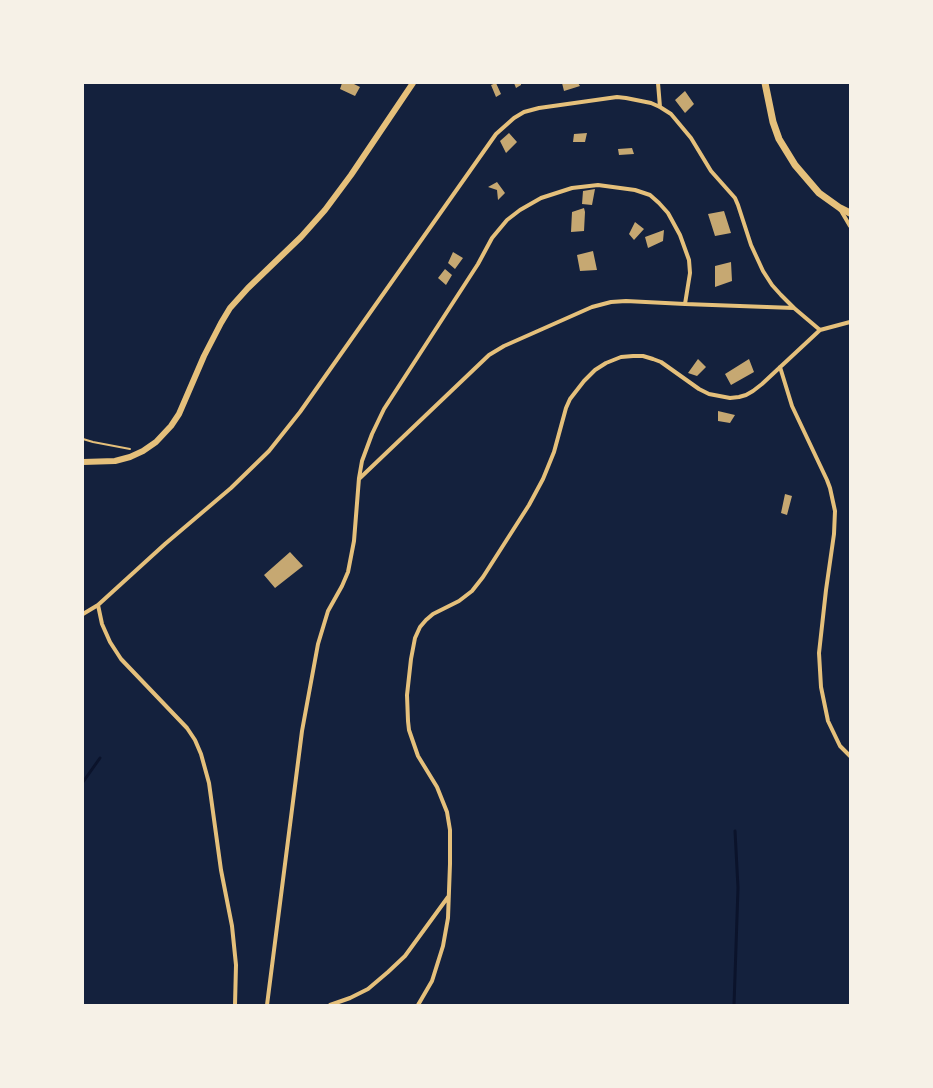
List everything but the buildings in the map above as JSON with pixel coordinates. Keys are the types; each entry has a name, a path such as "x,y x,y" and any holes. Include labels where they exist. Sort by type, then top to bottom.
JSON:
{"highway":[{"path":"765,83 779,139 795,165 819,193 840,208 850,213"}],"main road":[{"path":"83,462 115,461 130,457 143,451 156,442 171,426 178,414 204,356 230,308 248,288 302,237 325,210 351,175 413,83"}],"street":[{"path":"658,83 660,106"},
{"path":"83,614 98,605 165,544 231,488 268,451 300,412 496,134 514,118 524,112 539,108 610,98 626,98 660,106 671,114 691,138 711,171 735,198 751,245 772,285 794,308 820,330"},
{"path":"267,1005 302,731 320,637 328,611 348,572 354,540 359,478 362,461 372,434 384,409 478,264 492,238 507,220 520,210 541,198 572,188 598,185 636,190 650,195 668,213 680,235 689,260 690,273 685,304"},
{"path":"840,208 850,226"},
{"path":"359,478 489,355 504,346 592,307 611,302 626,301 794,308"},
{"path":"418,1005 432,981 443,946 448,918 450,864 450,830 447,812 437,787 418,756 411,736 408,720 407,695 411,659 415,638 420,627 433,614 459,601 472,591 483,577 529,505 543,479 554,452 566,408 570,399 584,380 595,370 606,363 621,358 643,356 661,362 699,389 709,394 730,398 739,397 753,391 820,330 850,322"},
{"path":"780,367 792,406 827,480 835,511 834,534 819,653 821,687 828,721 840,746 850,756"},
{"path":"98,605 102,624 110,642 121,659 187,728 201,754 208,783 221,870 232,926 236,966 235,1005"},
{"path":"330,1005 350,998 368,989 388,972 405,956 449,897"}],"path":[{"path":"83,439 143,451"}],"waterway":[{"path":"83,782 100,758"},
{"path":"734,1005 738,888 735,831"}]}
